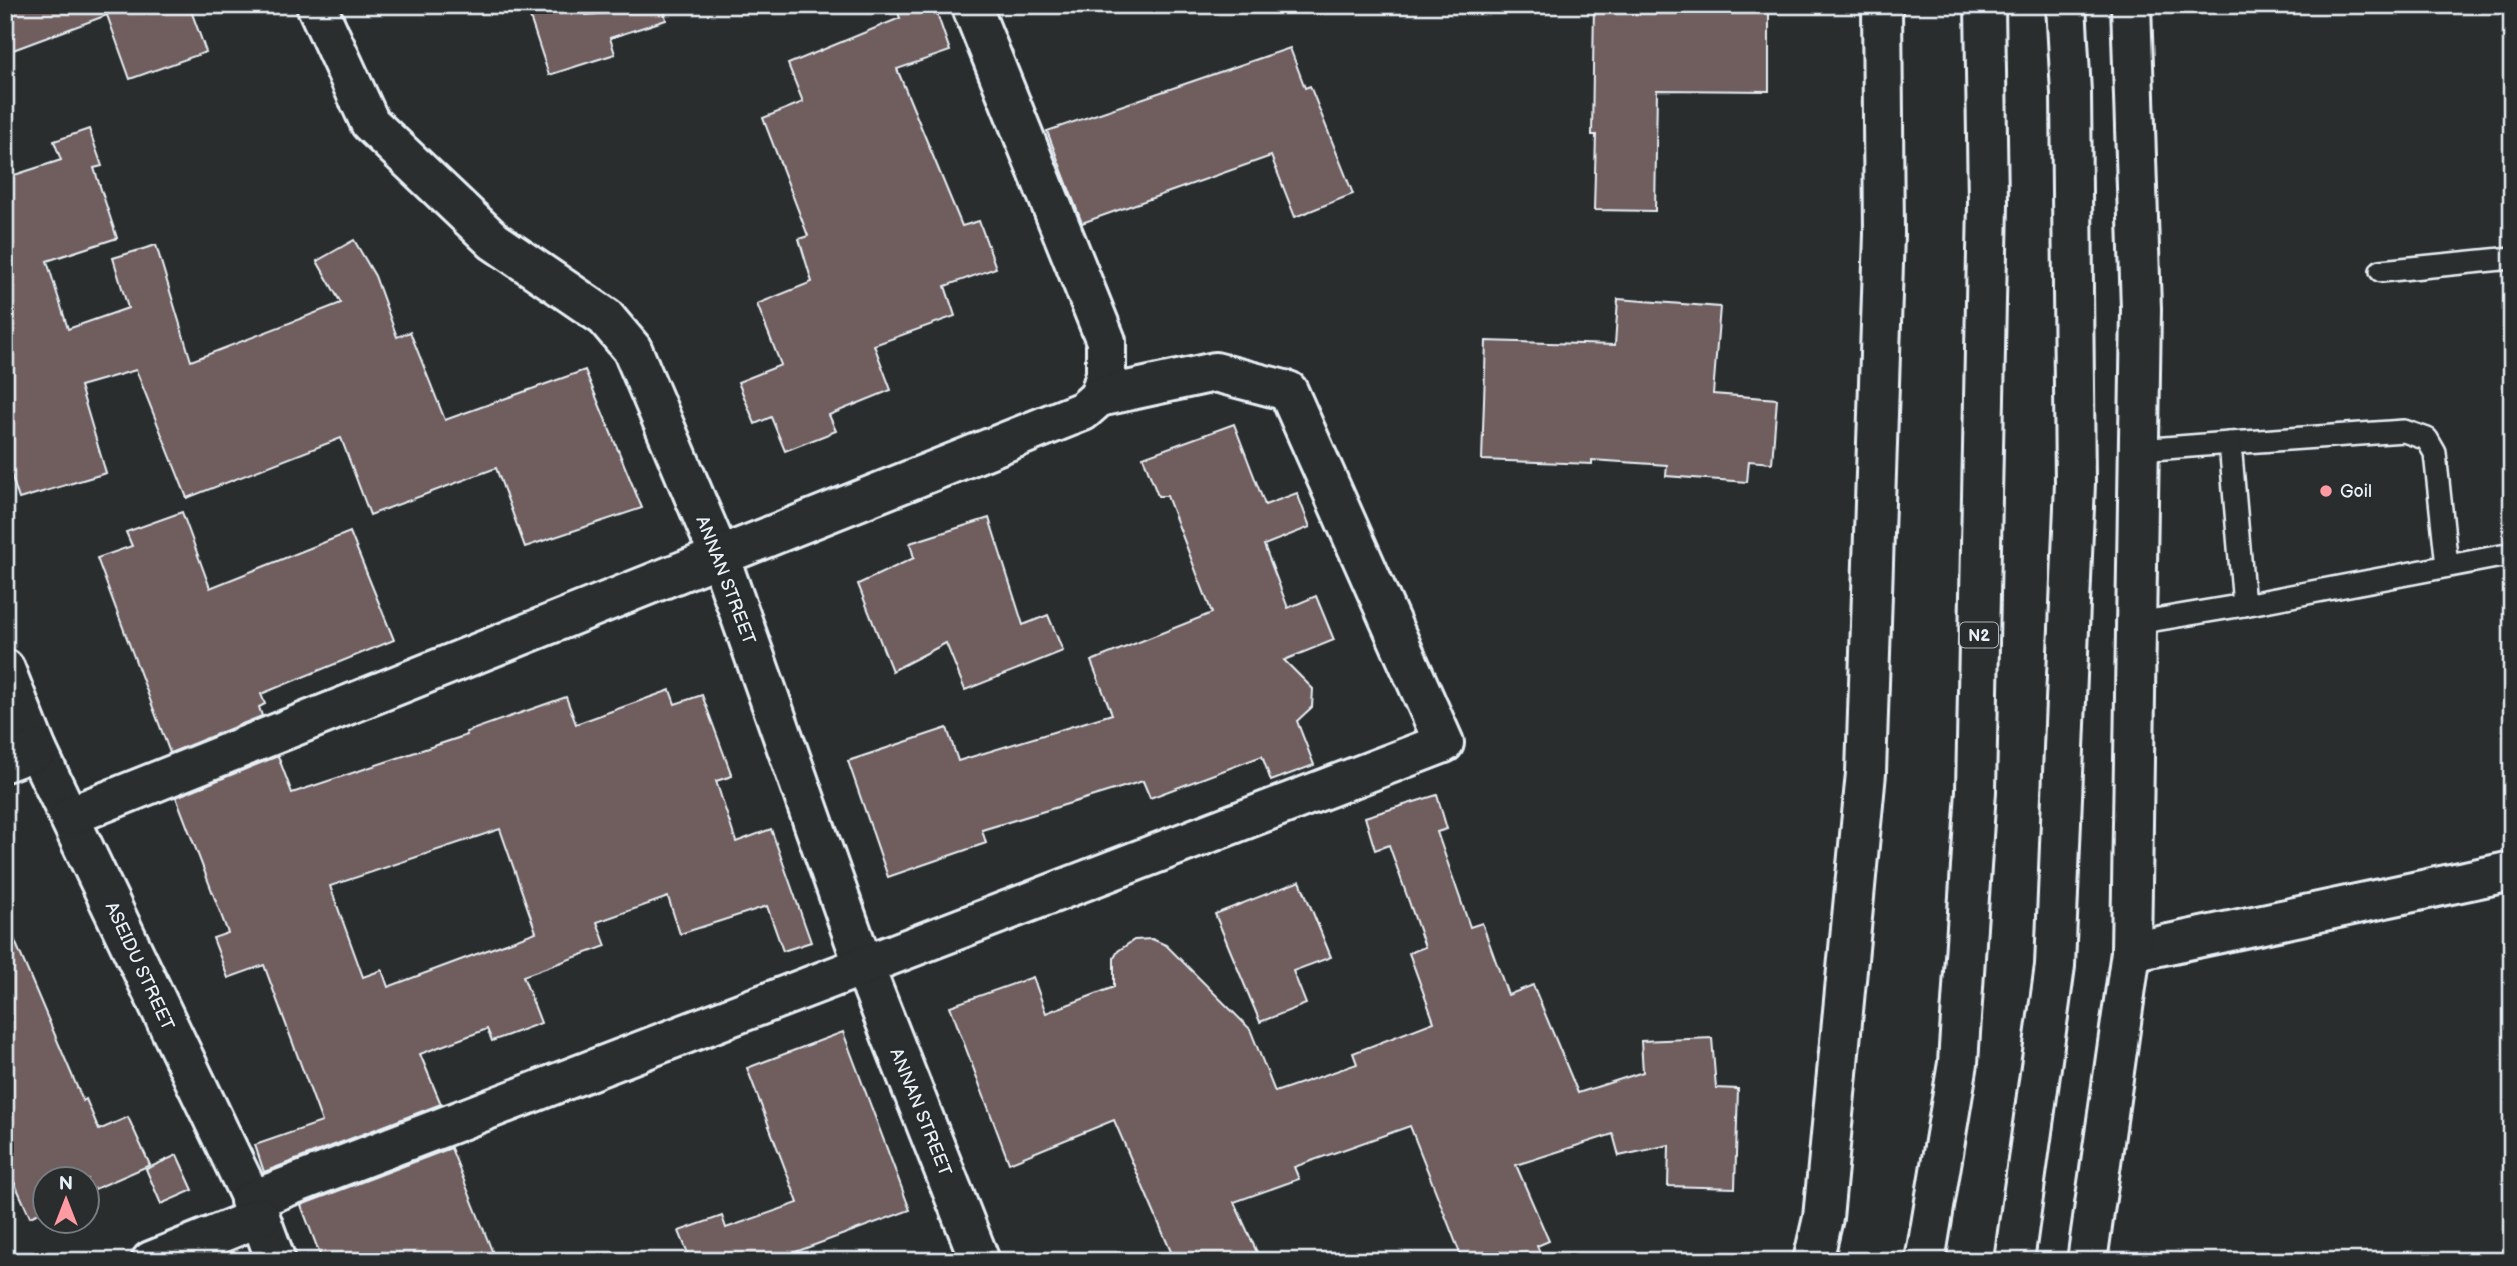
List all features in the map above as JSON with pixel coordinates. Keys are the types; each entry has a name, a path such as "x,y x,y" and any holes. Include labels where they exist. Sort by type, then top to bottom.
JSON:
{"main road":[{"name":"ANNAN STREET","path":"316,5 370,123 494,242 605,317 632,349 719,555 863,964 980,1261"},
{"path":"971,5 1106,341 1106,374 1099,397"},
{"path":"1813,1261 1823,1218 1866,773 1884,234 1882,5"},
{"name":"N2","path":"1925,1261 1958,1063 1976,791 1988,203 1985,5"},
{"path":"2014,1261 2054,966 2074,511 2071,93 2066,5"},
{"path":"2087,1261 2131,952 2141,309 2131,5"},
{"path":"70,816 1083,411 1099,397 1216,372 1288,391 1444,743 863,964 255,1209 151,1261"},
{"name":"ASEIDU STREET","path":"5,669 21,756 70,816 255,1209 276,1261"},
{"path":"2131,952 2512,870"}],"lane":[{"path":"2381,271 2512,258"},
{"path":"2139,450 2404,431 2427,439 2435,453 2447,566"},
{"path":"2230,443 2244,604"},
{"path":"2137,623 2512,554"}],"building":[{"path":"5,5 189,5 206,52 130,79 107,15 5,53"},
{"path":"526,5 583,5 586,15 664,9 666,20 610,38 615,54 549,75"},
{"path":"895,5 934,5 950,51 897,69 962,226 979,221 996,268 945,286 955,316 874,345 891,390 829,415 836,431 785,451 771,417 755,424 738,382 781,365 757,304 812,282 799,239 808,236 763,118 803,102 788,64 900,18"},
{"path":"1594,5 1769,5 1769,91 1657,90 1655,211 1594,210"},
{"path":"1290,48 1305,88 1310,86 1353,194 1295,217 1271,156 1082,223 1047,131"},
{"path":"89,129 102,166 94,168 117,238 47,261 68,329 128,308 113,258 156,245 191,361 341,303 317,261 354,240 375,276 397,337 410,332 445,420 585,370 642,508 525,547 496,468 370,515 341,438 187,498 136,370 80,386 106,473 19,499 5,455 5,178 61,160 54,141"},
{"path":"1618,299 1720,307 1713,394 1777,399 1772,463 1749,461 1747,482 1666,476 1667,465 1592,460 1592,464 1482,460 1486,341 1615,345"},
{"path":"1234,424 1265,505 1297,493 1310,527 1264,545 1288,608 1316,596 1334,640 1284,660 1313,689 1312,707 1297,721 1314,765 1271,781 1262,756 1150,798 1143,781 982,830 986,843 888,877 848,761 947,728 958,761 1112,714 1091,661 1212,613 1167,496 1158,496 1143,457"},
{"path":"182,512 210,588 350,532 394,640 261,694 265,704 259,707 262,716 170,753 97,558 132,546 126,532"},
{"path":"989,518 1023,625 1048,615 1063,651 965,690 946,643 892,671 858,584 914,558 910,543"},
{"path":"670,690 675,704 702,695 732,776 716,781 736,842 771,829 811,942 783,951 767,906 680,934 668,897 597,922 606,946 523,976 541,1023 492,1041 487,1029 420,1054 441,1104 264,1172 255,1145 322,1122 264,965 228,978 213,938 228,933 176,797 278,756 292,793 467,735 466,732 566,697 576,724","holes":["500,829 536,932 388,987 382,970 363,977 330,886"]},
{"path":"1437,795 1447,829 1437,832 1470,927 1482,923 1508,995 1533,985 1578,1093 1643,1072 1641,1041 1712,1038 1716,1088 1738,1089 1735,1188 1668,1186 1669,1145 1619,1156 1613,1134 1516,1165 1549,1241 1537,1246 1544,1261 1463,1261 1410,1126 1294,1167 1299,1179 1234,1202 1261,1261 1175,1261 1114,1120 1009,1163 950,1006 1033,977 1046,1013 1114,987 1114,958 1118,951 1134,940 1152,939 1166,945 1250,1029 1275,1092 1357,1064 1353,1053 1434,1022 1409,953 1425,947 1389,845 1375,850 1365,817"},
{"path":"1300,881 1331,957 1293,971 1306,1004 1260,1022 1215,914"},
{"path":"6,920 83,1101 86,1099 99,1130 128,1117 150,1165 102,1186 102,1164 32,1164 30,1217 5,1162"},
{"path":"843,1032 910,1210 771,1261 691,1261 679,1231 722,1216 726,1228 798,1203 747,1068"},
{"path":"451,1148 496,1261 322,1260 301,1205"},
{"path":"177,1155 193,1190 161,1204 146,1169"}],"place":[{"name":"Goil","path":"2326,491"}]}
